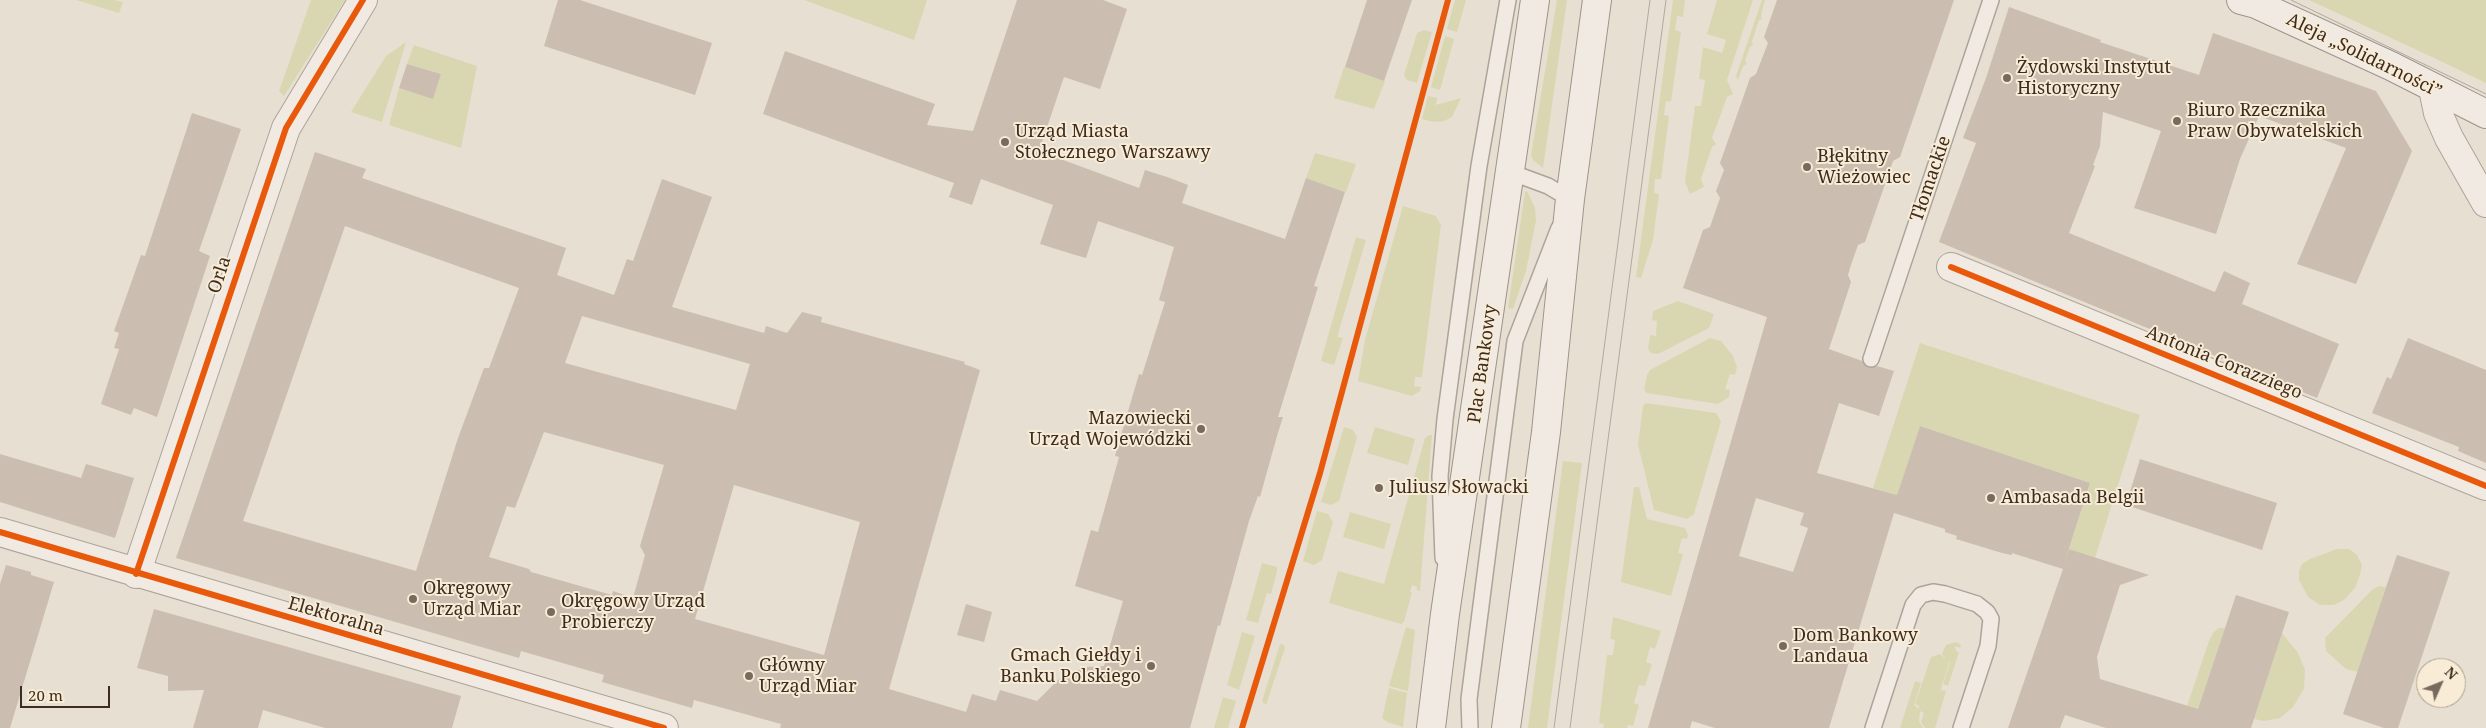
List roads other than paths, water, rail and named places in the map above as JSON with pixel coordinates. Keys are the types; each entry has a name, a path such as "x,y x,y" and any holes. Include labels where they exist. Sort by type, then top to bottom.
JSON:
{"street":[{"name":"Orla","path":"136,574 286,128 364,0"},
{"name":"Plac Bankowy","path":"1431,726 1445,614 1535,0"},
{"path":"1506,728 1546,432 1570,199 1597,0"},
{"name":"Aleja „Solidarności”","path":"2241,0 2256,4 2411,76 2433,89 2486,114"},
{"path":"2433,89 2442,121 2486,203"},
{"name":"Antonia Corazziego","path":"1950,268 2486,486"},
{"name":"Elektoralna","path":"0,532 136,574 664,728"}],"lane":[{"path":"1445,614 1440,476 1445,419 1479,166 1508,0"},
{"name":"Tłomackie","path":"1871,359 1991,0"},
{"path":"2282,0 2342,44"},
{"path":"1470,728 1469,699 1515,341 1570,199 1548,186 1510,172"},
{"path":"1873,728 1913,605 1921,595 1933,592 1977,604 1987,612 1991,619 1988,646 1961,728"}],"tram line":[{"path":"1554,728 1650,0"},
{"path":"1570,728 1666,0"},
{"path":"2291,0 2486,94"}],"place":[{"name":"Żydowski Instytut Historyczny","path":"2007,78"},
{"name":"Biuro Rzecznika Praw Obywatelskich","path":"2177,121"},
{"name":"Urząd Miasta Stołecznego Warszawy","path":"1005,142"},
{"name":"Błękitny Wieżowiec","path":"1807,167"},
{"name":"Mazowiecki Urząd Wojewódzki","path":"1201,429"},
{"name":"Juliusz Słowacki","path":"1379,488"},
{"name":"Ambasada Belgii","path":"1991,498"},
{"name":"Okręgowy Urząd Miar","path":"413,599"},
{"name":"Okręgowy Urząd Probierczy","path":"551,612"},
{"name":"Dom Bankowy Landaua","path":"1783,646"},
{"name":"Gmach Giełdy i Banku Polskiego","path":"1151,666"},
{"name":"Główny Urząd Miar","path":"749,676"}]}
